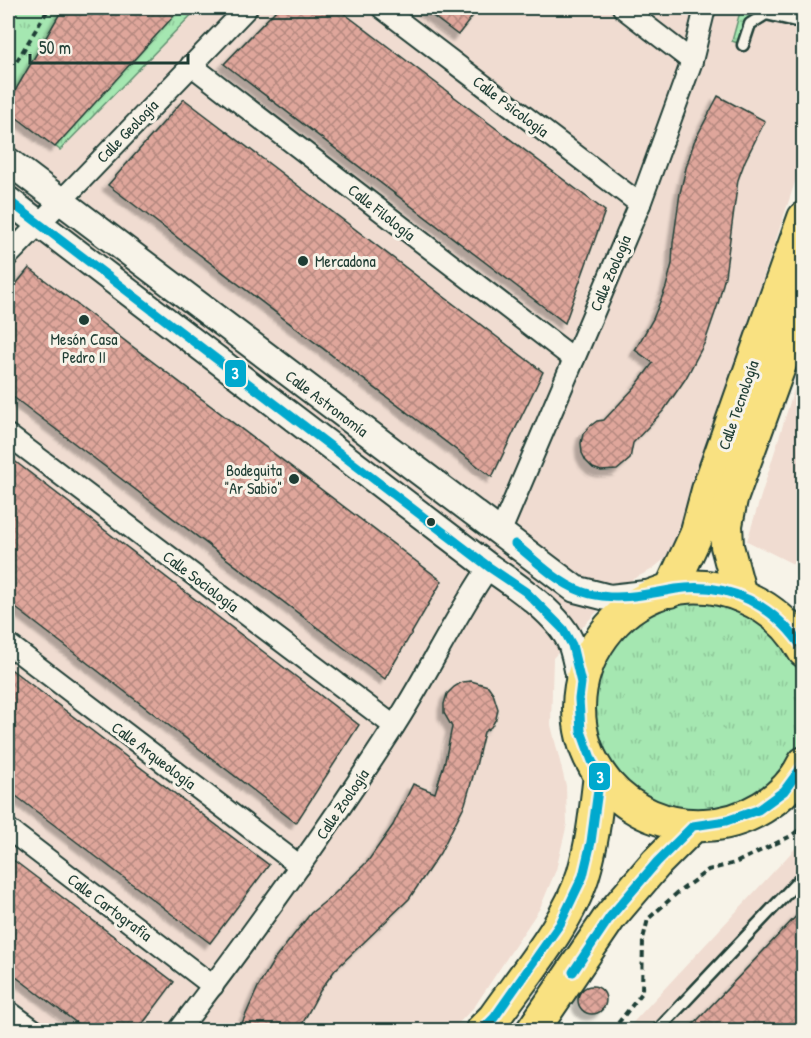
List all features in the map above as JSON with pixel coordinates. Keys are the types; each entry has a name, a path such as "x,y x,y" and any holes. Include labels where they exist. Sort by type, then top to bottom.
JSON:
{"main road":[{"name":"Calle Tecnología","path":"667,591 696,535 708,490 804,218"},
{"name":"Calle Tecnología","path":"753,602 728,546 726,525 731,500 804,298"},
{"path":"804,651 784,623 753,602 723,590 706,588 667,591 644,600 610,626 597,643 587,662 579,699 581,731 600,775 612,789 641,811 675,824 714,825 755,812 788,786 804,763"},
{"path":"753,602 804,605"},
{"path":"482,1030 494,1018 560,924 583,876 591,842 600,775"},
{"path":"533,1030 610,917 657,862 693,826"}],"street":[{"name":"Calle Geología","path":"8,256 247,8"},
{"name":"Calle Psicología","path":"382,8 639,204"},
{"path":"623,8 692,60"},
{"name":"Calle Zoología","path":"500,533 639,204 692,60 705,8"},
{"name":"Calle Filología","path":"191,65 574,359"},
{"name":"Calle Astronomía","path":"8,161 575,589 610,598 667,591"},
{"name":"Calle Astronomía","path":"8,200 489,567 526,592 562,629 572,645 581,683"},
{"name":"Calle Sociología","path":"8,435 394,726"},
{"name":"Calle Zoología","path":"179,1030 300,867 394,726 466,599 489,567"},
{"name":"Calle Arqueología","path":"8,644 300,867"},
{"name":"Calle Cartografía","path":"8,829 213,986"},
{"path":"8,1011 34,1030"}],"lane":[{"path":"743,45 750,24 766,14 804,22"},
{"path":"658,1030 804,875"}],"path":[{"path":"8,29 16,8"},
{"path":"8,66 15,64 49,8"},
{"path":"610,1030 642,993 643,939 648,919 708,870 735,863 791,836 804,826"}],"shaded area":[{"path":"8,8 803,8 803,158 728,385 686,527 673,552 610,598 553,658 551,725 566,786 567,824 556,870 540,908 475,1006 452,1030 8,1030"},
{"path":"803,360 803,569 747,541"},
{"path":"803,840 803,1030 626,1030"}],"green space":[{"path":"8,8 198,8 60,150 8,110"},
{"path":"741,8 803,8 803,23 758,18 743,45 732,41"},
{"path":"706,588 804,651 803,763 788,786 675,824 592,761 597,643"}],"building":[{"path":"63,8 181,8 55,147 8,111 8,103"},
{"path":"278,8 337,8 605,211 565,323 224,64"},
{"path":"422,8 479,8 458,35"},
{"path":"718,96 765,121 738,180 725,276 718,304 705,342 686,378 664,410 633,443 630,459 617,470 601,471 593,468 582,453 583,434 597,421 604,420 635,387 653,363 635,350 653,319 666,287 672,264 680,193 686,168 694,142"},
{"name":"Mercadona","path":"184,99 543,372 492,477 108,185"},
{"path":"29,268 442,581 385,679 8,393 8,294"},
{"path":"8,456 359,725 296,823 8,602"},
{"path":"8,667 269,865 210,943 8,790"},
{"path":"471,681 488,686 498,709 496,719 484,732 465,804 440,853 409,899 335,970 320,991 299,1030 239,1030 258,987 274,960 311,913 368,861 393,825 413,784 435,793 452,727 444,713 447,694 462,682"},
{"path":"8,856 174,982 138,1030 86,1030 8,971"},
{"path":"804,908 804,1030 688,1030"},
{"path":"592,986 602,990 606,1000 602,1010 592,1014 582,1010 578,1000 582,990"}],"transit line":[{"name":"3","path":"8,200 489,567 526,592 563,629 572,645 581,683 579,699 581,731 600,775 591,842 583,876 560,924 494,1018 482,1030"},
{"name":"3","path":"515,544 560,580 579,591 590,594 623,597 696,588 733,593 765,609 792,634 804,650"},
{"name":"3","path":"573,972 610,917 657,862 693,826 726,821 758,810 784,791 804,764"}],"place":[{"name":"Mercadona","path":"303,261"},
{"name":"Mesón Casa Pedro II","path":"84,320"},
{"name":"Bodeguita \"Ar Sabio\"","path":"294,479"}]}
